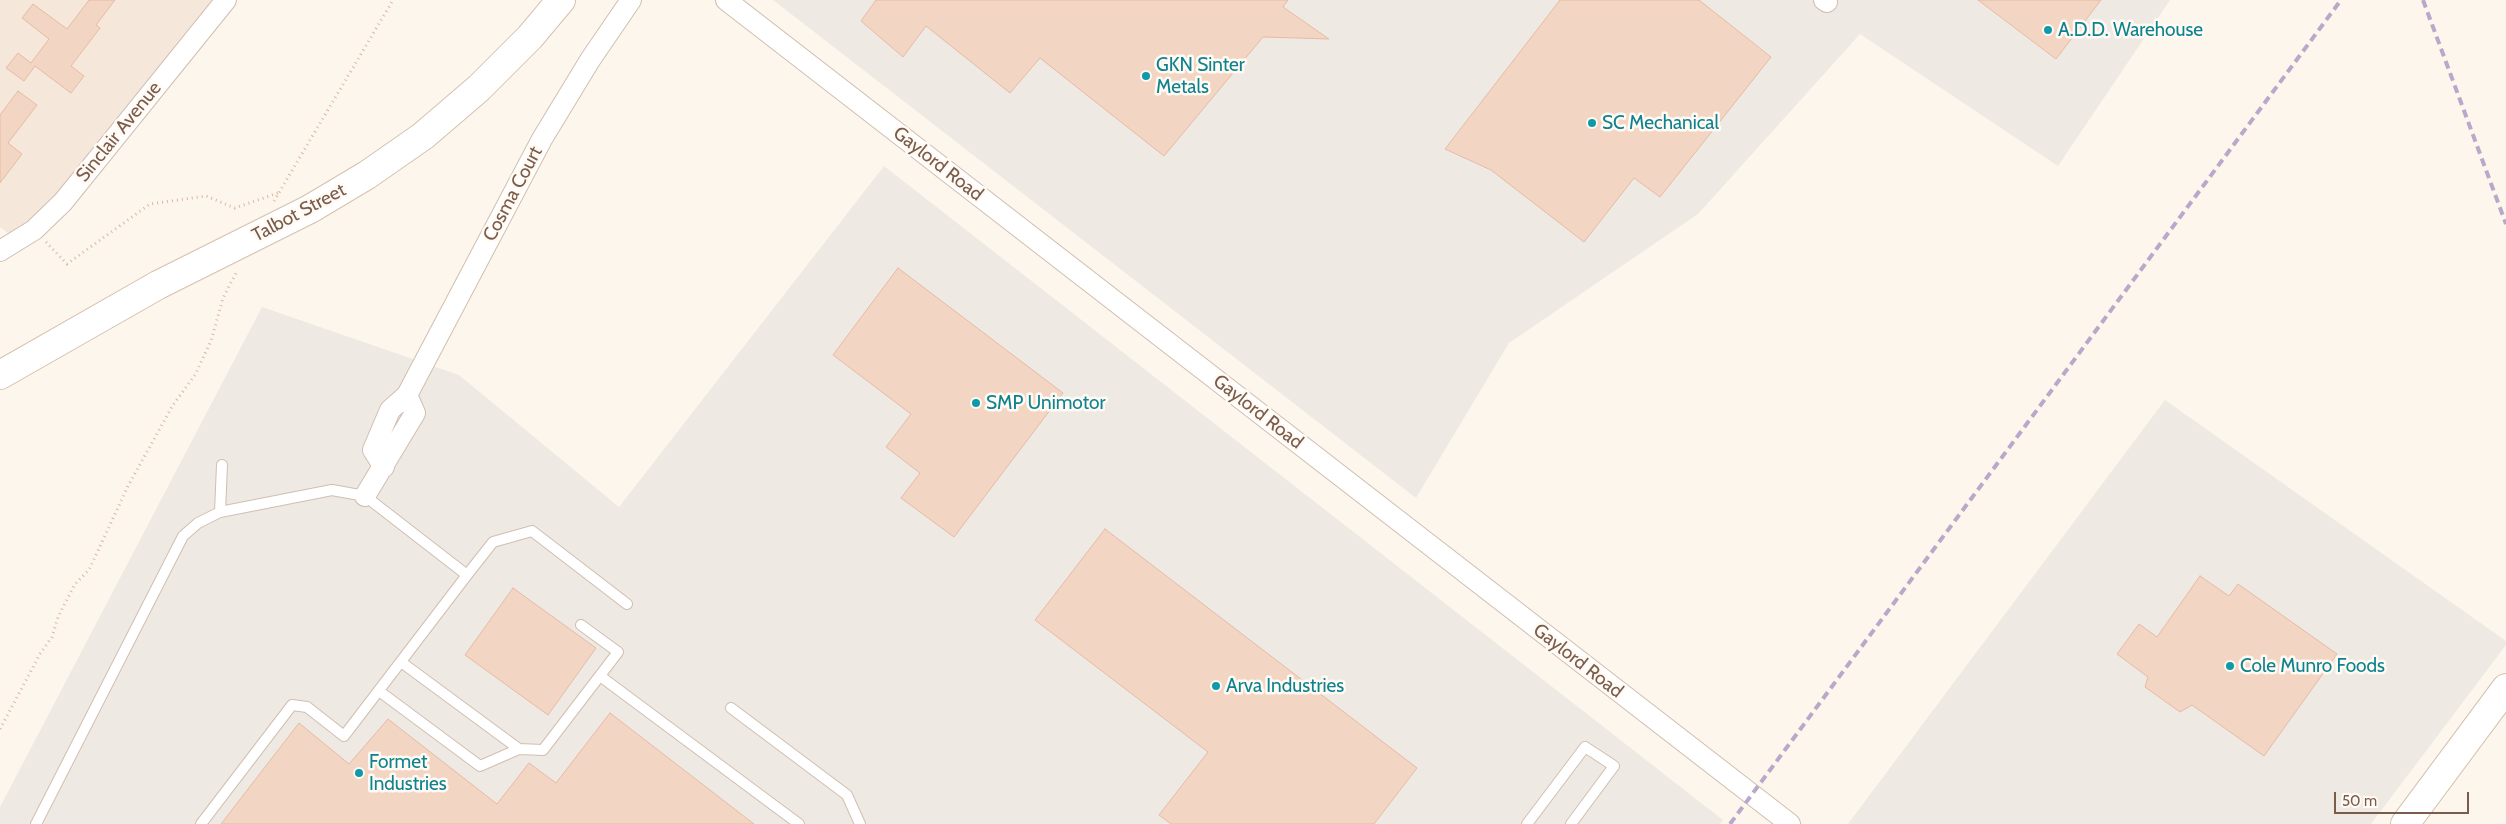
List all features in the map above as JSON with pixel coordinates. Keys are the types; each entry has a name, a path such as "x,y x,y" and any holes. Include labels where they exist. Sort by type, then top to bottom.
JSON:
{"main road":[{"name":"Talbot Street","path":"0,376 158,285 310,209 367,176 430,130 479,88 530,37 561,0"},
{"path":"2406,824 2506,688"}],"street":[{"name":"Sinclair Avenue","path":"0,251 34,230 64,202 226,0"},
{"name":"Cosma Court","path":"365,496 414,413 407,395 542,139 590,60 631,0"},
{"name":"Gaylord Road","path":"726,0 1790,824"}],"lane":[{"path":"220,512 222,465"},
{"path":"36,824 183,536 198,523 220,512 332,490 365,496 467,576"},
{"path":"201,824 292,705 307,707 344,736 493,542 532,531 627,604"},
{"path":"378,691 480,766 519,749 542,750 618,652 581,625"},
{"path":"401,662 519,749"},
{"path":"600,676 799,824"},
{"path":"731,708 847,795 860,824"},
{"path":"1527,824 1585,746 1614,766 1572,824"}],"path":[{"path":"270,210 393,0"},
{"path":"34,230 67,264 150,204 206,196 235,208 279,192"},
{"path":"0,729 52,636 58,617 75,584 89,570 128,486 173,405 195,375 211,341 223,298 241,263"}],"shaded area":[{"path":"0,0 215,0 62,190 26,225 9,234 0,227"},
{"path":"773,0 2170,0 2058,166 1860,34 1698,214 1509,343 1416,498"},
{"path":"884,166 1723,820 1720,824 0,824 0,807 262,307 459,375 619,507"},
{"path":"2165,400 2506,641 2506,645 2371,824 1848,824"}],"building":[{"path":"89,0 115,0 96,25 100,28 71,66 84,76 71,93 35,66 24,81 6,68 18,53 31,63 49,39 22,18 33,4 67,29"},
{"name":"GKN Sinter Metals","path":"876,0 1288,0 1283,7 1329,39 1263,37 1164,156 1040,58 1010,93 926,26 903,57 861,21"},
{"name":"SC Mechanical","path":"1560,0 1699,0 1771,57 1660,197 1634,178 1584,242 1491,170 1445,149"},
{"name":"A.D.D. Warehouse","path":"1978,0 2101,0 2056,59"},
{"path":"18,91 37,105 8,143 22,154 0,183 0,115"},
{"name":"SMP Unimotor","path":"898,268 1063,393 954,537 901,498 920,473 886,447 911,414 833,355"},
{"name":"Arva Industries","path":"1105,529 1417,768 1374,824 1171,824 1159,815 1208,752 1035,620"},
{"name":"Cole Munro Foods","path":"2200,576 2229,596 2238,584 2337,654 2264,756 2192,705 2180,712 2145,687 2148,677 2117,654 2139,624 2157,637"},
{"path":"513,588 596,648 548,715 465,655"},
{"name":"Formet Industries","path":"610,713 754,824 221,824 299,723 349,764 388,719 497,804 529,763 556,783"}],"railway":[{"path":"1730,824 2341,0"},
{"path":"2423,0 2506,224"}],"place":[{"name":"A.D.D. Warehouse","path":"2048,30"},
{"name":"GKN Sinter Metals","path":"1146,76"},
{"name":"SC Mechanical","path":"1592,123"},
{"name":"SMP Unimotor","path":"976,403"},
{"name":"Cole Munro Foods","path":"2230,666"},
{"name":"Arva Industries","path":"1216,686"},
{"name":"Formet Industries","path":"359,773"}]}
